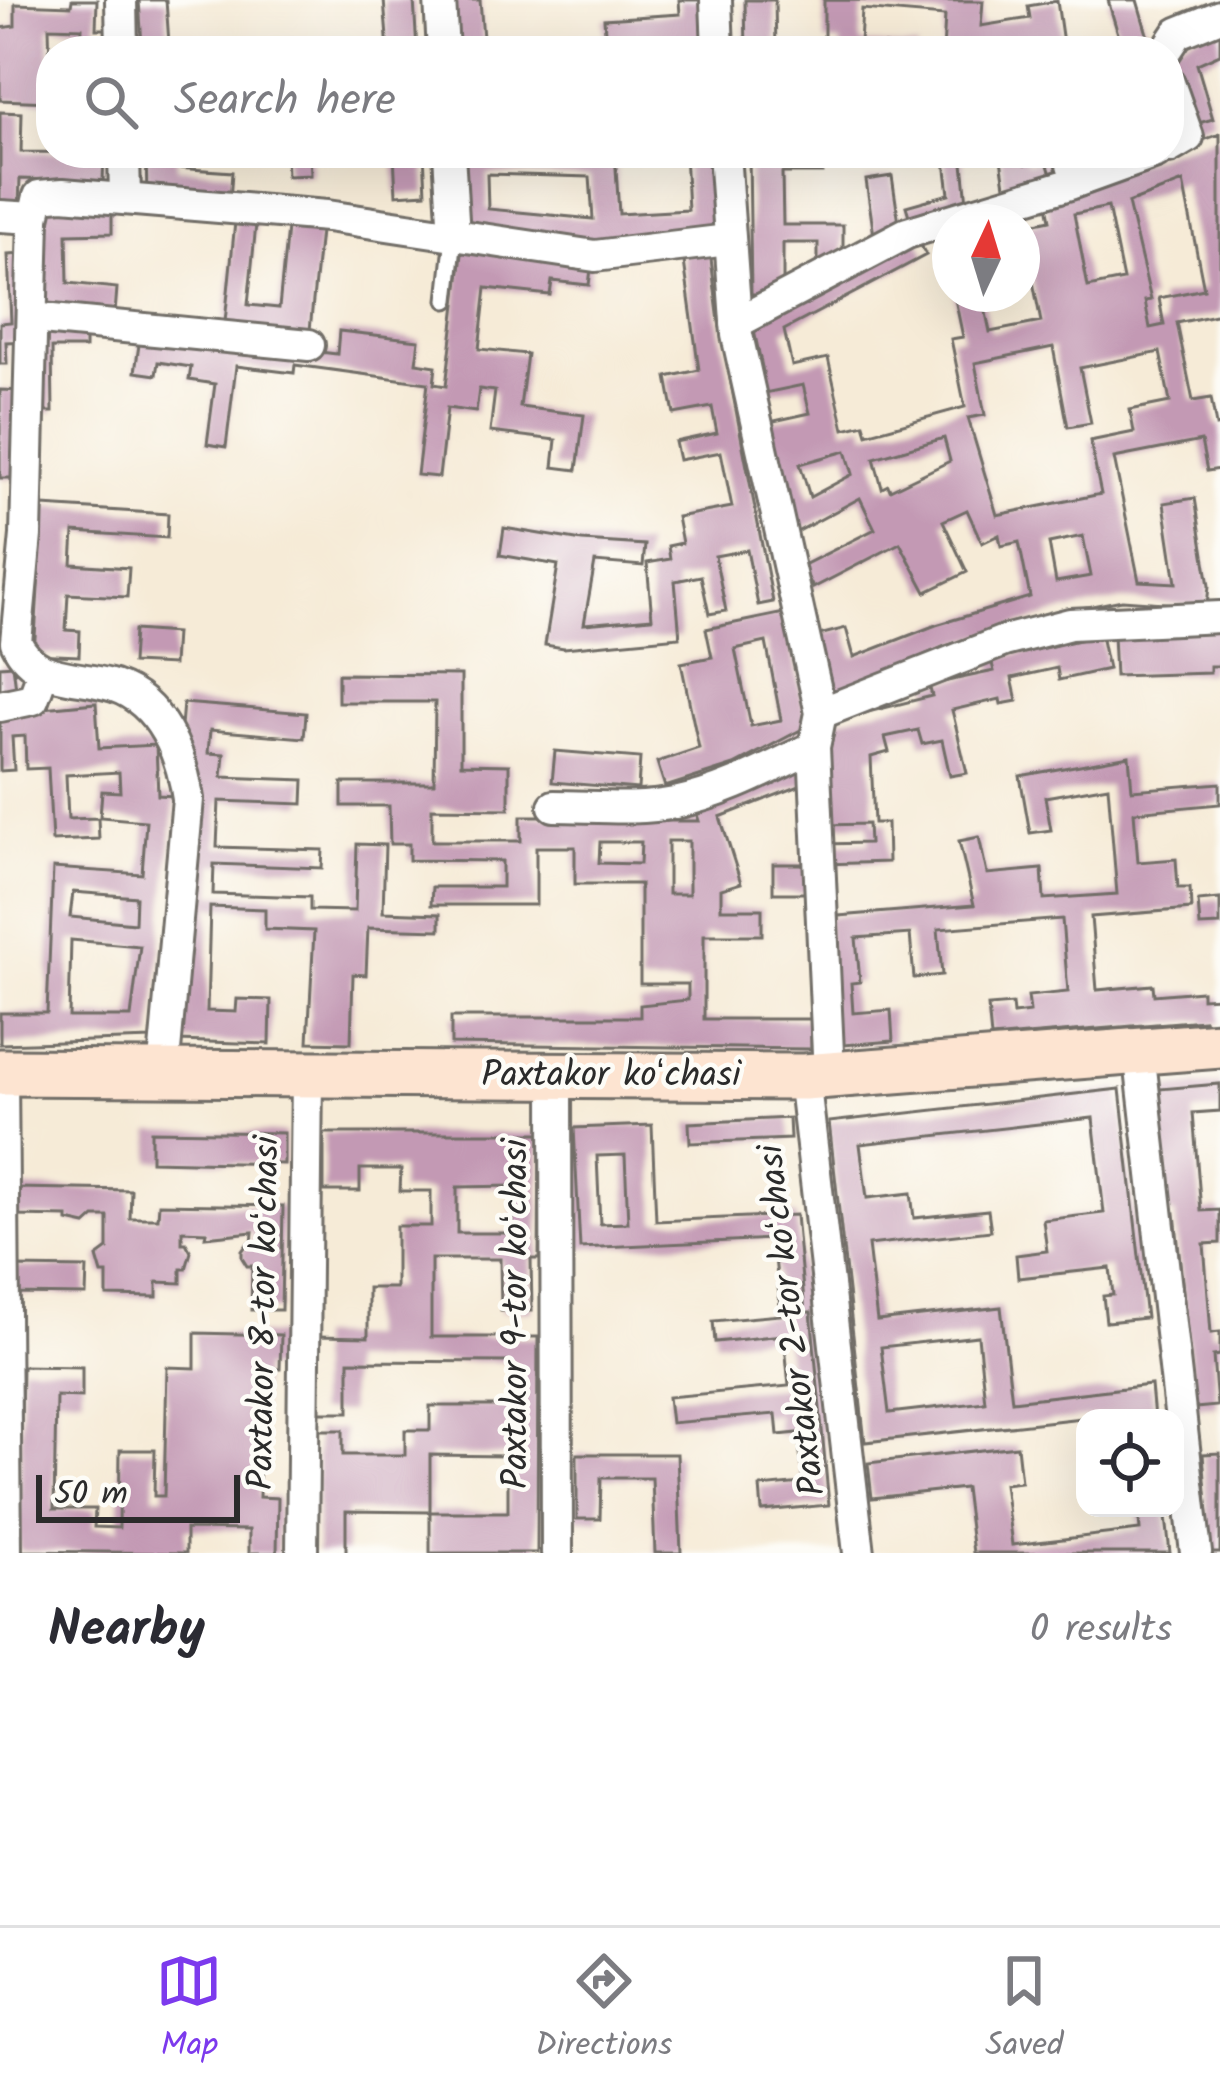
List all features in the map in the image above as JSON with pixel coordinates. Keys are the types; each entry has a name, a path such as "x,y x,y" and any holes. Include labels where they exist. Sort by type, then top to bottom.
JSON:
{"main road":[{"name":"Paxtakor koʻchasi","path":"1,1072 816,1076 1220,1045"}],"street":[{"path":"121,0 122,36"},
{"path":"440,0 442,36"},
{"path":"716,0 717,36"},
{"path":"1176,36 1220,16"},
{"path":"124,168 125,198"},
{"path":"450,168 454,236"},
{"path":"725,168 736,323 820,713 1004,641 1070,624 1220,617"},
{"path":"736,323 907,232 1114,168"},
{"path":"163,1073 188,799 184,770 173,742 137,700 118,687 44,672 23,656 16,642 13,534 32,318 34,203 48,194 327,216 596,256 728,240"},
{"path":"0,216 34,218"},
{"path":"32,318 309,344"},
{"path":"0,706 33,699 44,672"},
{"name":"Paxtakor 2-tor koʻchasi","path":"820,713 814,747 816,1076 859,1553"},
{"path":"554,806 635,807 675,802 750,778 814,747"},
{"path":"1139,1052 1196,1553"},
{"path":"1,1072 6,1553"},
{"name":"Paxtakor 8-tor koʻchasi","path":"302,1553 307,1074"},
{"name":"Paxtakor 9-tor koʻchasi","path":"556,1076 557,1553"}],"lane":[{"path":"1065,168 1070,184"},
{"path":"447,300 454,236"}],"building":[{"path":"72,0 97,0 96,29 107,29 107,36 82,36 82,28 49,27 49,36 36,36 36,101 0,100 0,28 15,26 15,4 71,6"},
{"path":"139,0 166,0 168,36 141,36"},
{"path":"384,0 414,0 416,36 387,36"},
{"path":"451,0 480,0 483,36 453,36"},
{"path":"679,0 702,0 704,36 605,36 604,19 680,14"},
{"path":"745,0 775,0 776,36 746,36"},
{"path":"824,0 983,1 981,26 1030,18 1028,6 1057,1 1062,36 944,36 945,16 862,9 860,36 824,36"},
{"path":"1108,0 1137,0 1148,36 1119,36"},
{"path":"1220,24 1220,54 1197,64 1213,119 1185,127 1184,124 1184,41"},
{"path":"0,112 22,113 21,152 36,152 36,168 103,168 103,181 20,179 19,205 0,204"},
{"path":"1220,134 1220,314 1177,323 1193,401 1211,398 1216,426 1220,425 1220,469 1207,471 1201,441 1114,458 1139,581 1176,583 1164,503 1195,498 1209,586 1207,606 1122,600 1062,612 945,646 834,695 819,635 846,628 854,657 936,625 1030,597 1019,542 1001,546 999,535 982,543 967,510 943,521 967,572 926,592 900,543 813,588 802,566 875,529 860,498 795,533 765,423 810,413 803,385 760,394 755,373 763,372 751,317 914,232 926,255 784,330 792,366 828,358 844,429 864,424 867,434 965,407 951,339 963,337 958,312 986,312 990,332 1041,322 1040,222 1050,220 1045,195 1122,168 1184,168 1184,147","holes":["1183,182 1204,289 1159,298 1164,325 1150,328 1145,301 1151,300 1128,203","1108,207 1123,280 1088,287 1074,214","1053,347 1068,427 1091,423 1080,368 1160,352 1170,402 1130,410 1134,432 1090,441 1101,494 997,515 968,418 985,415 975,363","944,438 950,461 890,490 888,485 882,488 874,458","846,451 853,474 810,497 800,464","1083,536 1091,576 1056,582 1049,543"]},
{"path":"146,168 232,172 230,201 147,195"},
{"path":"287,168 311,168 311,175 287,176"},
{"path":"395,168 425,168 426,193 396,195"},
{"path":"461,168 616,168 619,214 688,210 686,168 712,168 716,234 594,242 463,229","holes":["487,174 590,177 593,219 488,209"]},
{"path":"749,168 822,168 822,173 782,173 783,225 843,225 843,266 818,266 818,243 783,243 783,294 751,294"},
{"path":"946,168 964,168 967,204 932,204 932,221 912,226 906,206 949,194"},
{"path":"1002,168 1049,168 1054,185 1007,198"},
{"path":"1071,168 1095,168 1074,176"},
{"path":"892,176 900,230 875,243 866,180"},
{"path":"112,203 112,233 67,234 68,283 117,288 115,313 38,305 35,205"},
{"path":"236,212 257,214 248,305 279,308 288,218 321,221 309,340 224,332"},
{"path":"463,246 592,261 589,285 552,281 550,295 486,288 479,349 527,354 520,407 584,415 577,470 553,467 556,440 490,432 495,391 479,389 476,412 447,408 439,477 417,475 428,383 295,365 294,373 236,366 226,447 207,444 215,384 189,380 191,367 158,362 156,375 135,372 141,331 337,354 339,331 419,340 416,363 436,366 434,384 446,386"},
{"path":"710,251 719,322 773,602 758,605 747,550 715,556 726,611 709,614 701,576 675,581 680,637 564,648 545,645 558,565 500,555 504,528 645,545 643,566 595,562 584,624 652,618 647,563 670,559 668,546 682,543 677,517 732,507 721,452 679,460 675,442 717,433 712,407 674,414 667,377 699,370 683,254"},
{"path":"25,254 28,341 6,342 7,364 0,364 0,323 11,322 8,255"},
{"path":"34,326 85,326 85,348 52,348 53,412 35,412"},
{"path":"0,390 22,391 20,478 0,478"},
{"path":"43,506 168,514 167,538 74,532 72,564 129,568 127,597 68,594 66,630 80,631 79,656 34,654"},
{"path":"784,613 808,726 734,765 665,787 657,762 699,748 681,663 712,657 706,629","holes":["766,642 781,720 751,726 735,649"]},
{"path":"1220,627 1220,666 1210,666 1210,673 1115,676 1113,635"},
{"path":"134,630 175,633 173,665 132,663"},
{"path":"1101,635 1108,669 1059,680 1057,668 1012,678 1017,701 1001,704 1000,699 952,710 967,773 950,776 942,740 922,744 918,730 885,737 889,752 871,757 874,823 887,823 888,862 824,864 823,844 869,843 868,824 823,825 820,741 832,721 932,696 929,685 994,671 991,660"},
{"path":"13,665 17,697 0,700 0,666"},
{"path":"338,674 461,675 461,764 509,765 509,809 432,808 432,841 521,841 521,816 699,821 694,805 802,763 810,782 720,817 741,883 721,889 721,909 762,909 762,935 704,935 704,1019 811,1019 811,1049 451,1044 451,1017 640,1017 640,1005 688,1000 688,984 640,984 640,884 575,884 575,847 536,847 536,905 431,905 432,887 502,887 502,861 409,860 409,844 390,844 389,806 342,806 342,783 434,783 435,702 338,702","holes":["668,841 689,841 689,894 668,894","600,842 641,842 640,864 599,863"]},
{"path":"96,703 99,748 156,745 158,795 175,796 152,1039 0,1044 0,1013 47,1013 53,868 142,874 146,821 100,817 102,791 120,792 119,772 66,775 68,819 98,818 99,839 52,841 48,768 26,769 25,736 12,737 14,770 0,771 0,712","holes":["73,892 136,897 135,923 70,917","71,940 140,946 131,1017 69,1017"]},
{"path":"183,703 306,713 304,738 210,730 208,753 224,754 222,777 304,780 303,804 219,801 217,847 323,850 322,868 214,864 213,894 310,897 310,910 355,911 357,844 385,845 383,912 440,914 440,930 368,928 366,975 353,974 351,1043 308,1042 314,931 265,929 265,909 210,907 207,1011 236,1012 237,999 271,1000 270,1044 178,1041"},
{"path":"555,751 640,758 638,789 552,782"},
{"path":"1129,756 1132,790 1220,783 1220,804 1134,812 1138,862 1176,859 1178,888 1190,888 1191,909 1091,917 1097,990 1153,985 1154,995 1202,991 1202,998 1220,997 1220,1023 1204,1025 1204,1020 991,1038 988,1006 1012,1004 1013,1014 1030,1012 1028,996 1068,992 1062,919 938,929 942,975 914,978 910,934 856,938 860,982 851,983 853,1013 891,1010 893,1041 831,1046 827,917 974,905 959,841 979,837 987,874 1042,869 1044,899 1117,894 1108,786 1045,797 1051,830 1030,833 1020,776"},
{"path":"773,864 808,864 808,893 773,893"},
{"path":"1220,899 1220,925 1200,926 1198,901"},
{"path":"1220,1084 1220,1111 1193,1113 1201,1211 1220,1210 1220,1243 1204,1244 1211,1333 1220,1332 1220,1355 1213,1356 1217,1406 1195,1408 1175,1213 1169,1214 1159,1089"},
{"path":"1120,1089 1146,1318 1106,1322 1103,1296 1113,1295 1110,1268 1018,1278 1016,1255 1047,1251 1043,1220 1104,1213 1093,1118 860,1144 867,1198 911,1193 914,1218 988,1210 991,1231 868,1245 877,1321 1001,1307 1012,1401 1151,1385 1153,1409 1076,1409 1076,1419 865,1442 829,1122","holes":["978,1336 985,1402 889,1413 881,1347"]},
{"path":"789,1118 790,1139 690,1143 689,1123"},
{"path":"652,1125 656,1221 796,1215 805,1312 811,1312 829,1505 762,1511 760,1487 803,1483 798,1433 778,1435 776,1414 671,1423 668,1397 789,1386 784,1335 715,1342 713,1321 781,1315 773,1239 580,1248 574,1128","holes":["625,1155 628,1223 600,1224 597,1156"]},
{"path":"151,1131 284,1133 284,1164 151,1161"},
{"path":"324,1133 540,1133 539,1259 531,1259 532,1311 501,1311 500,1259 431,1259 431,1337 538,1337 537,1553 430,1553 430,1512 346,1511 346,1553 317,1553 317,1430 343,1430 343,1455 405,1455 405,1430 430,1430 430,1406 510,1406 511,1362 349,1361 349,1412 317,1412 317,1336 368,1337 368,1288 396,1288 396,1226 431,1226 431,1191 400,1191 401,1169 360,1169 360,1191 324,1191","holes":["513,1186 513,1233 457,1233 457,1187","430,1455 508,1456 508,1512 430,1512"]},
{"path":"15,1188 131,1190 130,1218 158,1218 159,1204 283,1206 281,1310 251,1310 252,1266 247,1266 242,1251 252,1244 253,1232 205,1237 206,1232 182,1231 182,1243 191,1252 186,1269 181,1269 181,1283 157,1282 157,1297 107,1296 107,1274 102,1274 97,1257 108,1249 108,1217 95,1217 86,1225 68,1221 68,1217 15,1216"},
{"path":"14,1267 87,1268 86,1295 13,1294"},
{"path":"195,1333 281,1335 280,1369 262,1369 259,1497 278,1498 277,1553 249,1553 249,1530 186,1529 186,1553 19,1551 22,1366 82,1367 82,1397 56,1396 54,1509 95,1509 94,1527 119,1528 120,1450 155,1450 154,1496 164,1496 167,1367 195,1368"},
{"path":"1017,1446 1021,1482 1004,1484 1012,1545 1140,1530 1139,1517 1166,1517 1170,1553 973,1553 965,1488 872,1498 868,1463"},
{"path":"1220,1453 1220,1553 1211,1553 1203,1454"},
{"path":"577,1454 677,1454 681,1553 655,1553 652,1478 601,1478 600,1519 577,1519"}]}
